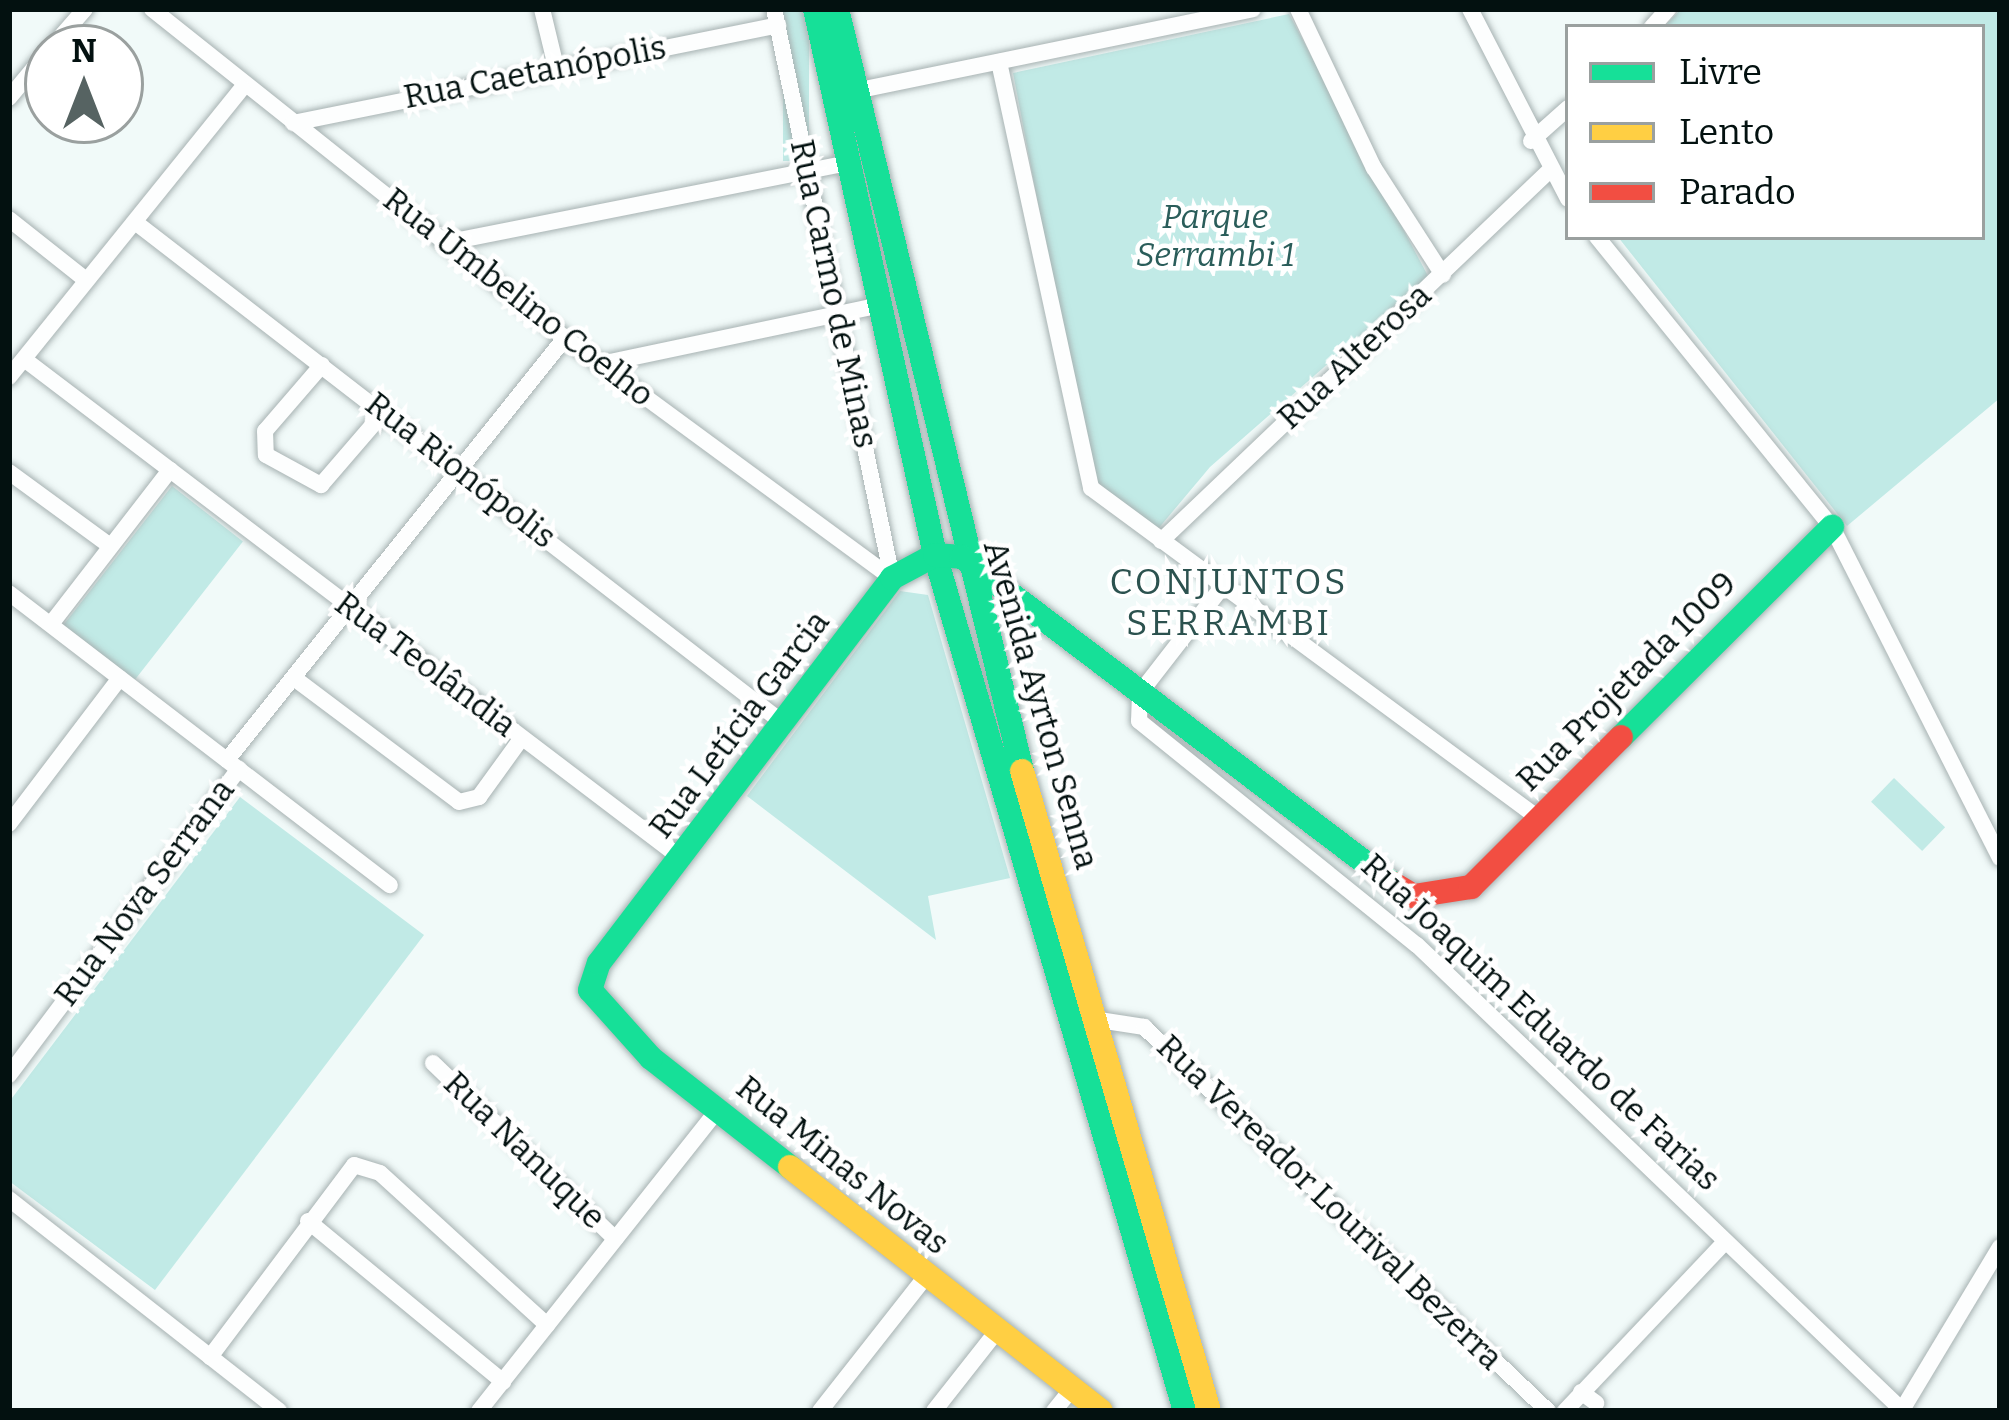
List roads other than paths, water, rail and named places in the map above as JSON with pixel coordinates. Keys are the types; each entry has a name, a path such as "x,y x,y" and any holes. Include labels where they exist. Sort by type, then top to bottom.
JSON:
{"main road":[{"name":"Avenida Ayrton Senna","path":"815,9 876,306 902,359 962,557 1209,1411"},
{"name":"Avenida Ayrton Senna","path":"837,9 935,555 1185,1411"},
{"name":"Rua Projetada 1009","path":"1471,887 1832,527"},
{"name":"Rua Letícia Garcia","path":"609,949 650,885 682,858 892,578 935,555"},
{"path":"935,555 962,557"},
{"name":"Rua Joaquim Eduardo de Farias","path":"962,557 1396,886 1429,898 1471,887"},
{"name":"Rua Minas Novas","path":"609,949 590,990 718,1109 1101,1411"}],"street":[{"name":"Rua Umbelino Coelho","path":"152,9 242,88 565,338 892,578"},
{"path":"542,9 556,67"},
{"path":"855,92 1253,9"},
{"path":"1298,9 1374,168 1443,275"},
{"path":"1470,9 1531,141 1565,196"},
{"name":"Rua Caetanópolis","path":"293,123 776,17"},
{"name":"Rua Carmo de Minas","path":"776,17 892,578"},
{"path":"999,62 1081,464 1098,496 1226,582 1538,817"},
{"path":"9,377 242,88"},
{"path":"1531,141 1565,111"},
{"path":"444,242 848,163"},
{"name":"Rua Alterosa","path":"1161,541 1548,172"},
{"name":"Rua Rionópolis","path":"135,222 783,723"},
{"path":"12,228 86,280"},
{"path":"1599,240 1832,527 2000,858"},
{"path":"602,364 876,306"},
{"name":"Rua Nova Serrana","path":"9,1075 294,677 457,467 565,338"},
{"name":"Rua Teolândia","path":"24,359 682,858"},
{"path":"322,365 265,431 266,455 321,485 384,412"},
{"path":"51,624 170,470"},
{"path":"9,472 110,546"},
{"path":"1140,694 1226,582"},
{"path":"9,593 390,885"},
{"path":"9,824 120,677"},
{"path":"294,677 459,802 485,791 521,739"},
{"name":"Rua Joaquim Eduardo de Farias","path":"1140,694 1137,716 1153,736 1417,945 1902,1410"},
{"name":"Rua Vereador Lourival Bezerra","path":"1099,1021 1144,1027 1548,1411"},
{"name":"Rua Nanuque","path":"433,1063 615,1239"},
{"path":"479,1411 718,1109"},
{"path":"209,1357 347,1168 372,1168 547,1325"},
{"path":"9,1199 279,1411"},
{"path":"308,1221 503,1382"},
{"path":"1565,1411 1589,1397 1725,1242"},
{"path":"1902,1410 2000,1246"},
{"path":"820,1411 926,1275"},
{"path":"934,1411 997,1331"},
{"path":"1054,1411 1072,1389"}],"district":[{"name":"CONJUNTOS SERRAMBI","path":"1229,602"}],"park label":[{"name":"Parque Serrambi 1","path":"1215,237"}]}
